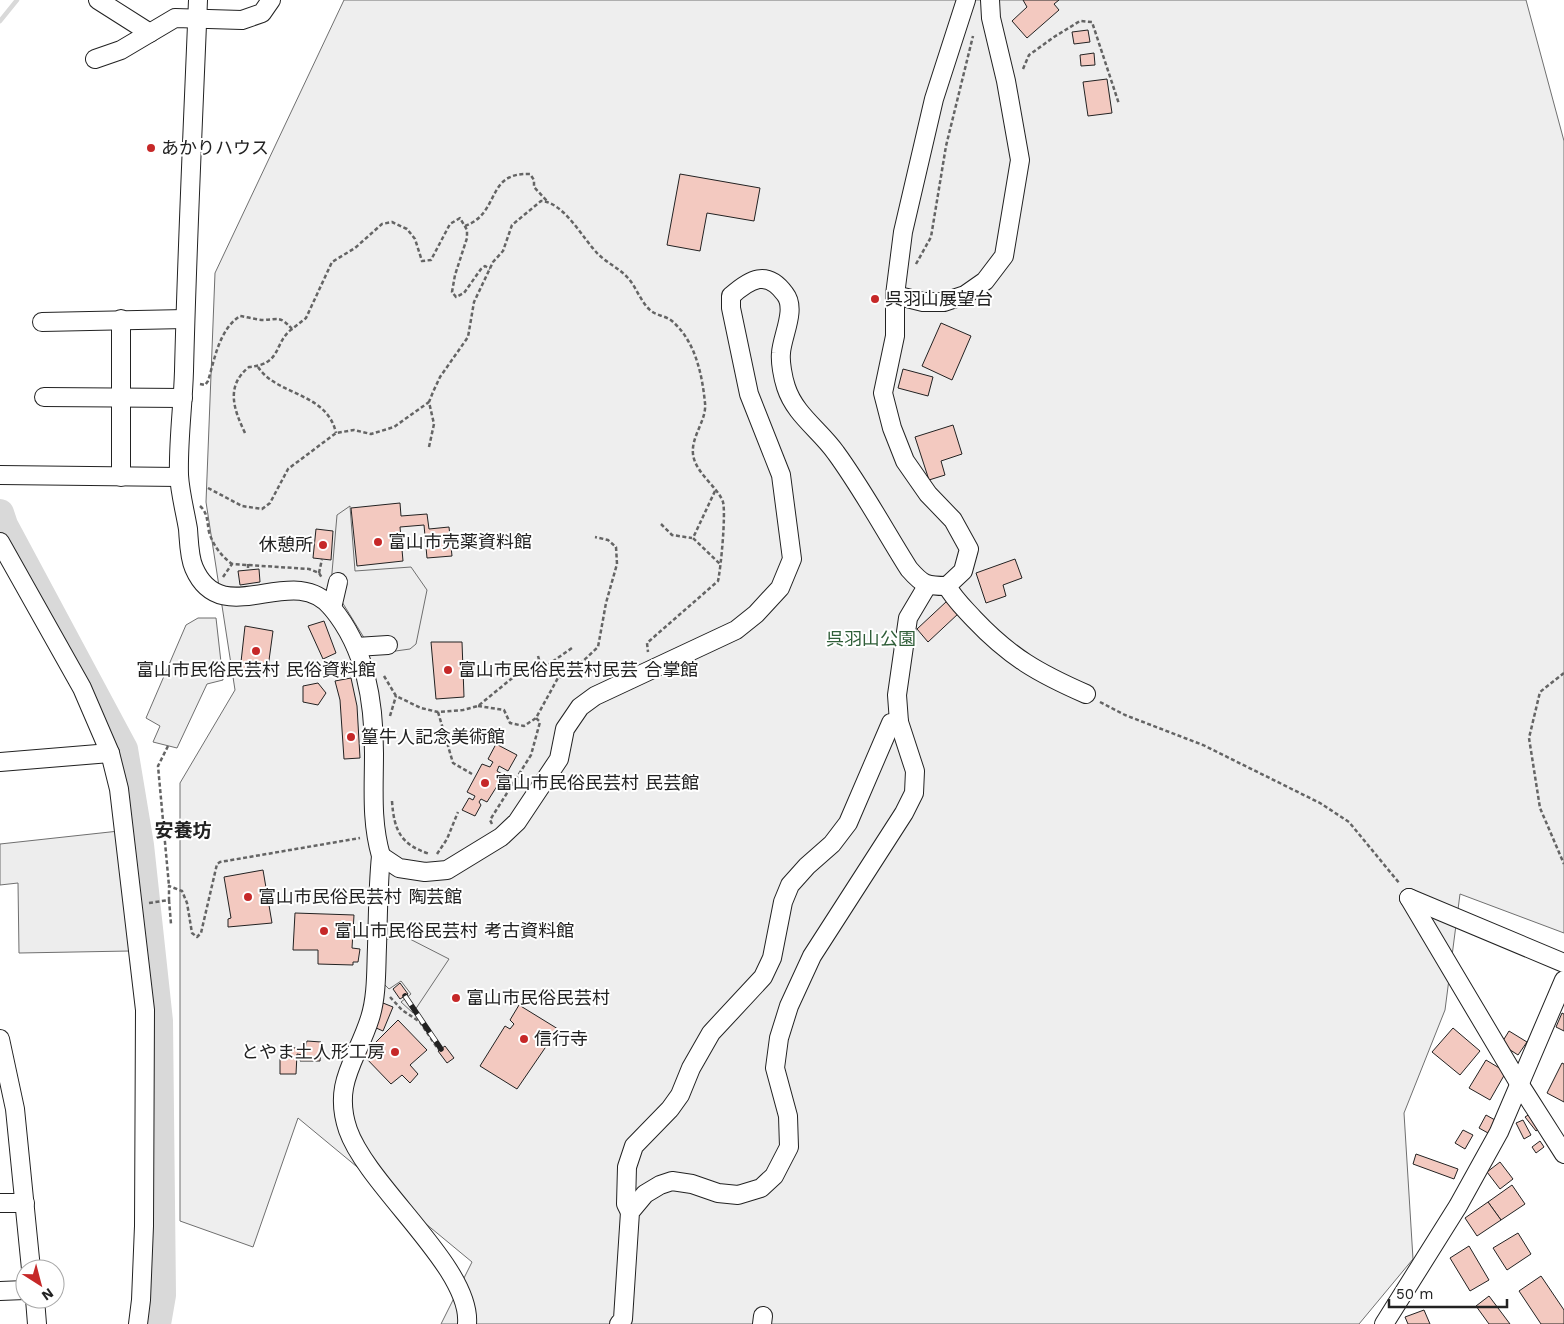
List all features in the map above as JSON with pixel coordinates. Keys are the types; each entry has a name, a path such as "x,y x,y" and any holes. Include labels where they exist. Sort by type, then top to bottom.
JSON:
{"street":[{"path":"98,0 150,33"},
{"path":"198,0 185,318 181,485 193,566 203,584 212,592 237,598 288,589 303,590 320,596 335,595 356,647 366,676 373,707 372,807 376,838 381,856 380,986 370,1017 345,1078 342,1101 348,1130 360,1154 454,1278 466,1304 467,1324"},
{"path":"95,59 121,50 175,18 242,20 262,13 271,0"},
{"path":"381,856 399,868 425,872 446,870 500,837 517,822 559,759 565,729 580,707 595,696 736,630 756,614 780,588 792,559 781,476 749,394 731,308 732,296 746,283 761,278 773,282 787,295 790,309 781,354 786,386 798,410 836,452 910,569 920,582 927,586 947,586 963,571 969,549 953,520 928,494 905,461 892,428 883,394 895,336 895,295 903,232 934,99 966,0"},
{"path":"895,295 923,302 944,302 965,295 985,280 1004,256 1020,160 1006,81 991,18 990,0"},
{"path":"42,322 185,318"},
{"path":"121,320 121,477"},
{"path":"44,397 121,398 183,391"},
{"path":"7,475 121,477 181,485"},
{"path":"0,542 70,665 110,753 119,789 145,1010 144,1226 141,1300 138,1324"},
{"path":"630,1212 645,1194 660,1185 672,1181 692,1184 718,1193 738,1196 761,1188 774,1176 790,1147 788,1116 775,1068 779,1038 788,1006 812,956 904,813 914,794 915,771 899,722 897,696 908,618 927,586"},
{"path":"947,586 953,597 1000,646 1042,674 1086,694"},
{"path":"356,647 388,645"},
{"path":"619,1324 623,1319 630,1212 626,1204 627,1167 634,1146 675,1102 711,1033 762,977 772,958 783,902 790,885 807,866 832,844 848,823 891,723 899,722"},
{"path":"0,762 110,753"},
{"path":"1409,898 1564,963"},
{"path":"1409,898 1520,1085 1564,1154"},
{"path":"1384,1324 1462,1198 1499,1132 1564,980"},
{"path":"0,1039 15,1109 30,1259"},
{"path":"0,1203 25,1203"},
{"path":"0,1291 15,1290"},
{"path":"35,1309 37,1324"}],"path":[{"path":"1023,69 1029,55 1054,37 1080,21 1092,22 1119,104"},
{"path":"915,265 931,237 946,146 974,35"},
{"path":"465,226 475,222 488,210 496,186 520,173 530,174 534,180 534,187 547,201 561,211 598,254 626,276 649,309 656,315 670,319 692,344 706,405 693,441 693,455 696,464 722,501 721,565 716,584 646,644 648,653"},
{"path":"208,488 242,506 262,509 270,503 288,469 336,434 354,430 370,434 394,427 429,402 440,377 468,337 474,302 490,269 503,251 512,225 541,201 547,201"},
{"path":"245,433 234,409 235,390 244,372 249,367 258,367 274,358 292,329 306,318 332,262 355,248 382,224 392,222 407,229 415,239 422,261 428,262 431,260 450,224 460,218 465,226 467,238 454,275 452,292 456,297 464,293 481,269 485,266 490,269"},
{"path":"183,391 205,385 226,327 240,316 262,320 281,319 292,329"},
{"path":"258,367 261,372 272,379 312,401 334,422 336,434"},
{"path":"429,402 434,424 429,447"},
{"path":"181,485 206,513 210,533 215,545 223,557 232,564 309,569 319,573 335,595"},
{"path":"693,538 715,491"},
{"path":"661,524 672,535 693,538 721,565"},
{"path":"478,706 516,675 543,673 565,678 598,647 606,604 617,564 616,546 608,540 595,537"},
{"path":"319,573 322,559"},
{"path":"212,592 232,564"},
{"path":"248,564 248,570"},
{"path":"542,669 572,648"},
{"path":"538,656 543,673"},
{"path":"381,669 396,696 421,708 438,712 463,710 478,706 504,710 510,724 519,726 524,726 536,718 559,676"},
{"path":"1564,673 1540,692 1529,738 1540,808 1564,864"},
{"path":"1086,694 1125,715 1203,744 1320,803 1349,822 1409,898"},
{"path":"389,718 396,696"},
{"path":"438,712 453,763 472,774"},
{"path":"500,837 490,820 531,755 540,722 536,718"},
{"path":"168,746 158,766 171,924"},
{"path":"391,793 394,822 398,831 412,848 436,856 447,839 458,812"},
{"path":"169,886 182,890 187,903 192,933 197,936 201,933 217,864 220,862 347,839 376,838"},
{"path":"132,904 169,900"},
{"path":"380,986 402,1010 420,1022 438,1049"}],"green space":[{"name":"呉羽山公園","path":"344,0 1526,0 1564,141 1564,933 1460,894 1445,1010 1404,1113 1413,1259 1359,1324 441,1324 472,1262 298,1118 253,1247 180,1221 180,783 235,690 206,502 215,273"}],"shaded area":[{"path":"350,506 355,571 411,567 427,590 416,644 410,649 374,654 331,584 337,515"},
{"path":"198,618 216,618 223,680 207,684 177,748 153,742 160,726 146,718 186,625"},
{"path":"119,831 130,951 19,953 18,883 0,885 0,844"},
{"path":"404,936 449,959 413,1013 401,1002 411,994 401,981 389,989 381,981 384,940"}],"building":[{"path":"1023,0 1059,0 1054,4 1059,10 1027,38 1012,21 1027,7"},
{"path":"1088,30 1090,42 1074,44 1072,32"},
{"path":"1094,53 1095,65 1081,66 1080,55"},
{"path":"1107,79 1112,113 1088,116 1083,82"},
{"path":"680,174 760,188 754,221 707,213 700,251 667,245"},
{"path":"941,323 971,336 952,380 922,366"},
{"path":"903,369 933,377 928,396 898,388"},
{"path":"953,425 962,454 941,461 945,475 929,480 915,437"},
{"name":"富山市売薬資料館","path":"400,503 401,516 427,514 429,529 449,527 452,556 427,558 424,525 400,527 403,561 357,566 351,508"},
{"name":"休憩所","path":"316,529 333,531 331,560 313,558"},
{"path":"1015,559 1022,578 1003,585 1006,596 986,603 976,573"},
{"path":"259,569 260,582 240,585 238,571"},
{"path":"947,601 959,613 928,642 917,629"},
{"path":"324,621 336,653 323,659 308,626"},
{"name":"富山市民俗民芸村 民俗資料館","path":"245,626 273,631 267,675 240,671"},
{"name":"富山市民俗民芸村民芸 合掌館","path":"431,642 462,642 464,697 436,699"},
{"name":"篁牛人記念美術館","path":"351,678 357,706 360,758 344,759 340,700 335,681"},
{"name":"篁牛人記念美術館","path":"318,683 326,693 318,705 303,702 303,686"},
{"name":"富山市民俗民芸村 民芸館","path":"496,744 517,755 508,771 499,766 497,771 504,775 487,802 481,799 479,802 481,805 475,816 462,810 469,798 473,800 475,796 467,792 482,764 490,767 493,762 488,759"},
{"name":"富山市民俗民芸村 陶芸館","path":"263,870 272,923 228,927 228,919 231,918 224,877"},
{"name":"富山市民俗民芸村 考古資料館","path":"295,913 354,915 352,948 360,949 358,962 353,962 353,965 318,964 318,950 293,950"},
{"path":"400,983 408,994 400,999 393,989"},
{"path":"383,1003 393,1007 383,1031 374,1027"},
{"name":"信行寺","path":"519,1005 558,1029 517,1089 480,1066 505,1026 510,1029 514,1024 510,1020"},
{"path":"1562,1013 1564,1014 1564,1031 1556,1027"},
{"name":"とやま土人形工房","path":"398,1020 427,1050 410,1065 418,1074 410,1083 402,1075 391,1084 363,1055"},
{"path":"1453,1028 1480,1051 1460,1075 1432,1052"},
{"path":"1509,1031 1527,1042 1518,1055 1501,1044"},
{"path":"307,1041 321,1042 320,1061 300,1061 302,1055 297,1054 296,1074 280,1074 280,1058 284,1058 286,1047 305,1049"},
{"path":"445,1046 454,1058 447,1063 438,1051"},
{"path":"1486,1060 1506,1072 1490,1100 1469,1088"},
{"path":"1562,1063 1564,1064 1564,1102 1547,1093"},
{"path":"1530,1114 1540,1128 1536,1131 1525,1117"},
{"path":"1486,1115 1495,1120 1488,1133 1479,1128"},
{"path":"1523,1120 1531,1135 1524,1139 1516,1123"},
{"path":"1463,1130 1473,1135 1465,1149 1455,1143"},
{"path":"1540,1141 1544,1147 1536,1153 1532,1147"},
{"path":"1416,1154 1458,1169 1454,1179 1413,1164"},
{"path":"1500,1162 1513,1179 1500,1189 1487,1172"},
{"path":"1512,1185 1525,1204 1501,1220 1488,1202"},
{"path":"1488,1202 1501,1220 1477,1236 1465,1218"},
{"path":"1518,1233 1531,1254 1507,1270 1493,1248"},
{"path":"1469,1246 1489,1280 1470,1291 1450,1258"},
{"path":"1541,1276 1564,1310 1564,1324 1541,1324 1519,1291"},
{"path":"1489,1296 1510,1324 1489,1324 1476,1306"},
{"path":"1424,1310 1430,1324 1408,1324 1405,1317"}],"waterway":[{"path":"0,21 17,0"},
{"path":"0,513 4,525 124,749 140,845 159,1021 162,1295 157,1324"}],"railway":[{"path":"405,996 441,1049"}],"place":[{"name":"あかりハウス","path":"151,148"},
{"name":"呉羽山展望台","path":"875,299"},
{"name":"富山市売薬資料館","path":"378,542"},
{"name":"休憩所","path":"323,545"},
{"name":"富山市民俗民芸村 民俗資料館","path":"256,651"},
{"name":"富山市民俗民芸村民芸 合掌館","path":"448,670"},
{"name":"篁牛人記念美術館","path":"351,737"},
{"name":"富山市民俗民芸村 民芸館","path":"485,783"},
{"name":"富山市民俗民芸村 陶芸館","path":"248,897"},
{"name":"富山市民俗民芸村 考古資料館","path":"324,931"},
{"name":"富山市民俗民芸村","path":"456,998"},
{"name":"信行寺","path":"524,1039"},
{"name":"とやま土人形工房","path":"395,1052"}],"district":[{"name":"安養坊","path":"183,830"}]}
